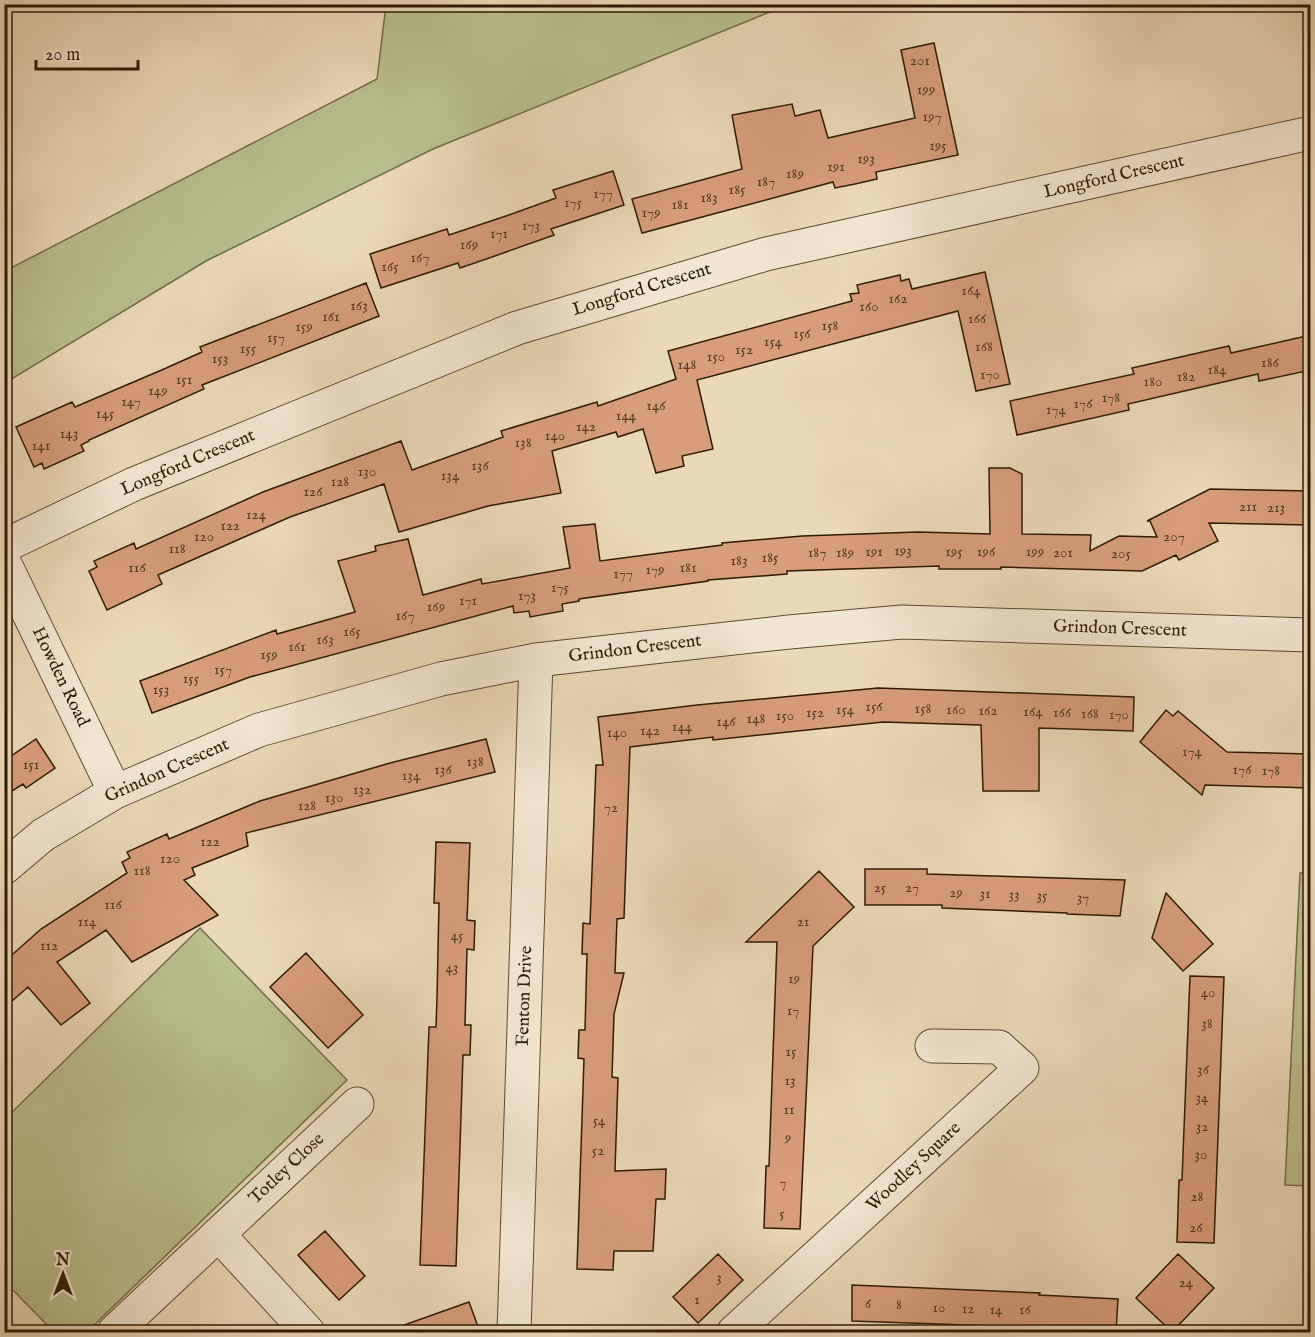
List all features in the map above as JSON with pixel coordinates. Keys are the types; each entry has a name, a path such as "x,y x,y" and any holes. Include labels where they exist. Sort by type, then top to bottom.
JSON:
{"street":[{"name":"Longford Crescent","path":"4,546 134,484 517,328 766,254 1311,133"},
{"name":"Howden Road","path":"4,562 115,792"},
{"name":"Grindon Crescent","path":"4,868 43,835 115,792 259,730 441,679 536,660 902,622 1311,635"},
{"name":"Fenton Drive","path":"514,1332 536,660"},
{"name":"Woodley Square","path":"734,1332 1022,1068 999,1047 932,1047"},
{"name":"Totley Close","path":"114,1332 357,1104"},
{"path":"218,1234 308,1332"}],"green space":[{"path":"386,5 787,5 433,149 206,261 5,383 5,271 377,79"},
{"path":"1300,873 1310,873 1310,1186 1285,1185"},
{"path":"200,928 347,1080 87,1332 54,1332 5,1282 5,1119"}],"building":[{"path":"934,43 958,155 876,172 877,179 835,188 833,182 642,233 632,199 742,169 732,115 792,104 795,116 820,110 828,138 915,118 901,50"},
{"path":"613,171 624,205 551,229 554,235 460,268 458,263 381,288 370,254 447,229 449,235 509,215 556,198 553,190"},
{"path":"985,272 1010,384 976,391 958,311 697,380 713,449 682,456 684,466 656,473 643,429 618,437 616,432 552,451 561,493 488,506 399,532 384,484 290,517 158,575 162,584 107,610 89,571 97,567 94,561 134,543 136,549 263,492 401,441 412,470 503,437 501,431 597,402 598,406 676,379 668,351 852,301 850,294 859,293 857,285 900,275 901,281 909,279 912,289"},
{"path":"366,283 379,316 202,385 204,389 89,440 81,445 84,451 44,469 42,463 34,467 16,427 72,402 75,407 164,369 202,352 200,347"},
{"path":"1311,335 1311,370 1259,381 1258,374 1128,404 1129,410 1017,435 1010,401 1134,374 1132,368 1229,346 1231,353"},
{"path":"989,468 1010,468 1022,474 1022,534 1091,535 1090,551 1119,536 1157,537 1150,521 1147,521 1210,489 1311,491 1311,525 1209,523 1218,541 1179,560 1176,555 1142,571 1001,567 1001,569 939,569 939,566 787,571 787,574 708,580 579,599 579,601 562,604 563,611 530,617 529,611 514,613 513,606 250,677 152,713 140,681 276,630 277,634 355,612 338,561 376,551 375,546 408,539 423,595 481,579 482,584 570,568 563,527 595,524 600,561 722,545 722,543 802,536 918,532 990,534"},
{"path":"878,688 1134,697 1133,731 1039,728 1039,791 983,791 981,725 883,722 630,747 624,918 617,919 615,973 624,973 614,1014 612,1077 618,1078 615,1171 666,1169 665,1199 656,1199 653,1251 614,1251 613,1270 577,1269 584,1059 578,1058 579,1030 585,1030 587,954 582,954 583,923 590,924 596,765 603,765 598,717"},
{"path":"1166,710 1173,716 1178,711 1227,752 1311,754 1311,788 1205,785 1202,795 1140,742"},
{"path":"36,739 55,768 26,788 23,784 4,796 4,761"},
{"path":"486,739 495,772 246,833 248,846 192,868 195,875 184,880 218,915 132,962 106,930 57,962 90,1003 61,1025 28,987 4,1008 4,962 41,929 127,873 122,862 130,858 127,852 167,834 169,839 260,801 390,763"},
{"path":"436,842 470,843 467,920 475,921 474,950 467,949 465,1025 471,1025 470,1055 463,1055 456,1266 420,1265 429,1027 436,1027 439,903 434,903"},
{"path":"865,869 927,869 927,874 1125,880 1120,916 1067,914 942,908 942,905 865,905"},
{"path":"819,871 854,907 813,946 800,1229 764,1228 766,1166 769,1166 777,942 746,942"},
{"path":"1166,893 1213,944 1183,971 1152,938"},
{"path":"306,953 363,1015 328,1048 270,987"},
{"path":"1190,976 1224,977 1214,1243 1177,1242 1179,1180 1182,1180"},
{"path":"325,1231 365,1276 339,1300 298,1255"},
{"path":"718,1254 743,1280 698,1323 673,1297"},
{"path":"1178,1254 1214,1288 1172,1332 1136,1298"},
{"path":"852,1285 1040,1293 1039,1295 1118,1299 1116,1332 1054,1332 1054,1328 852,1321"},
{"path":"469,1302 480,1332 394,1332 393,1329"}]}
